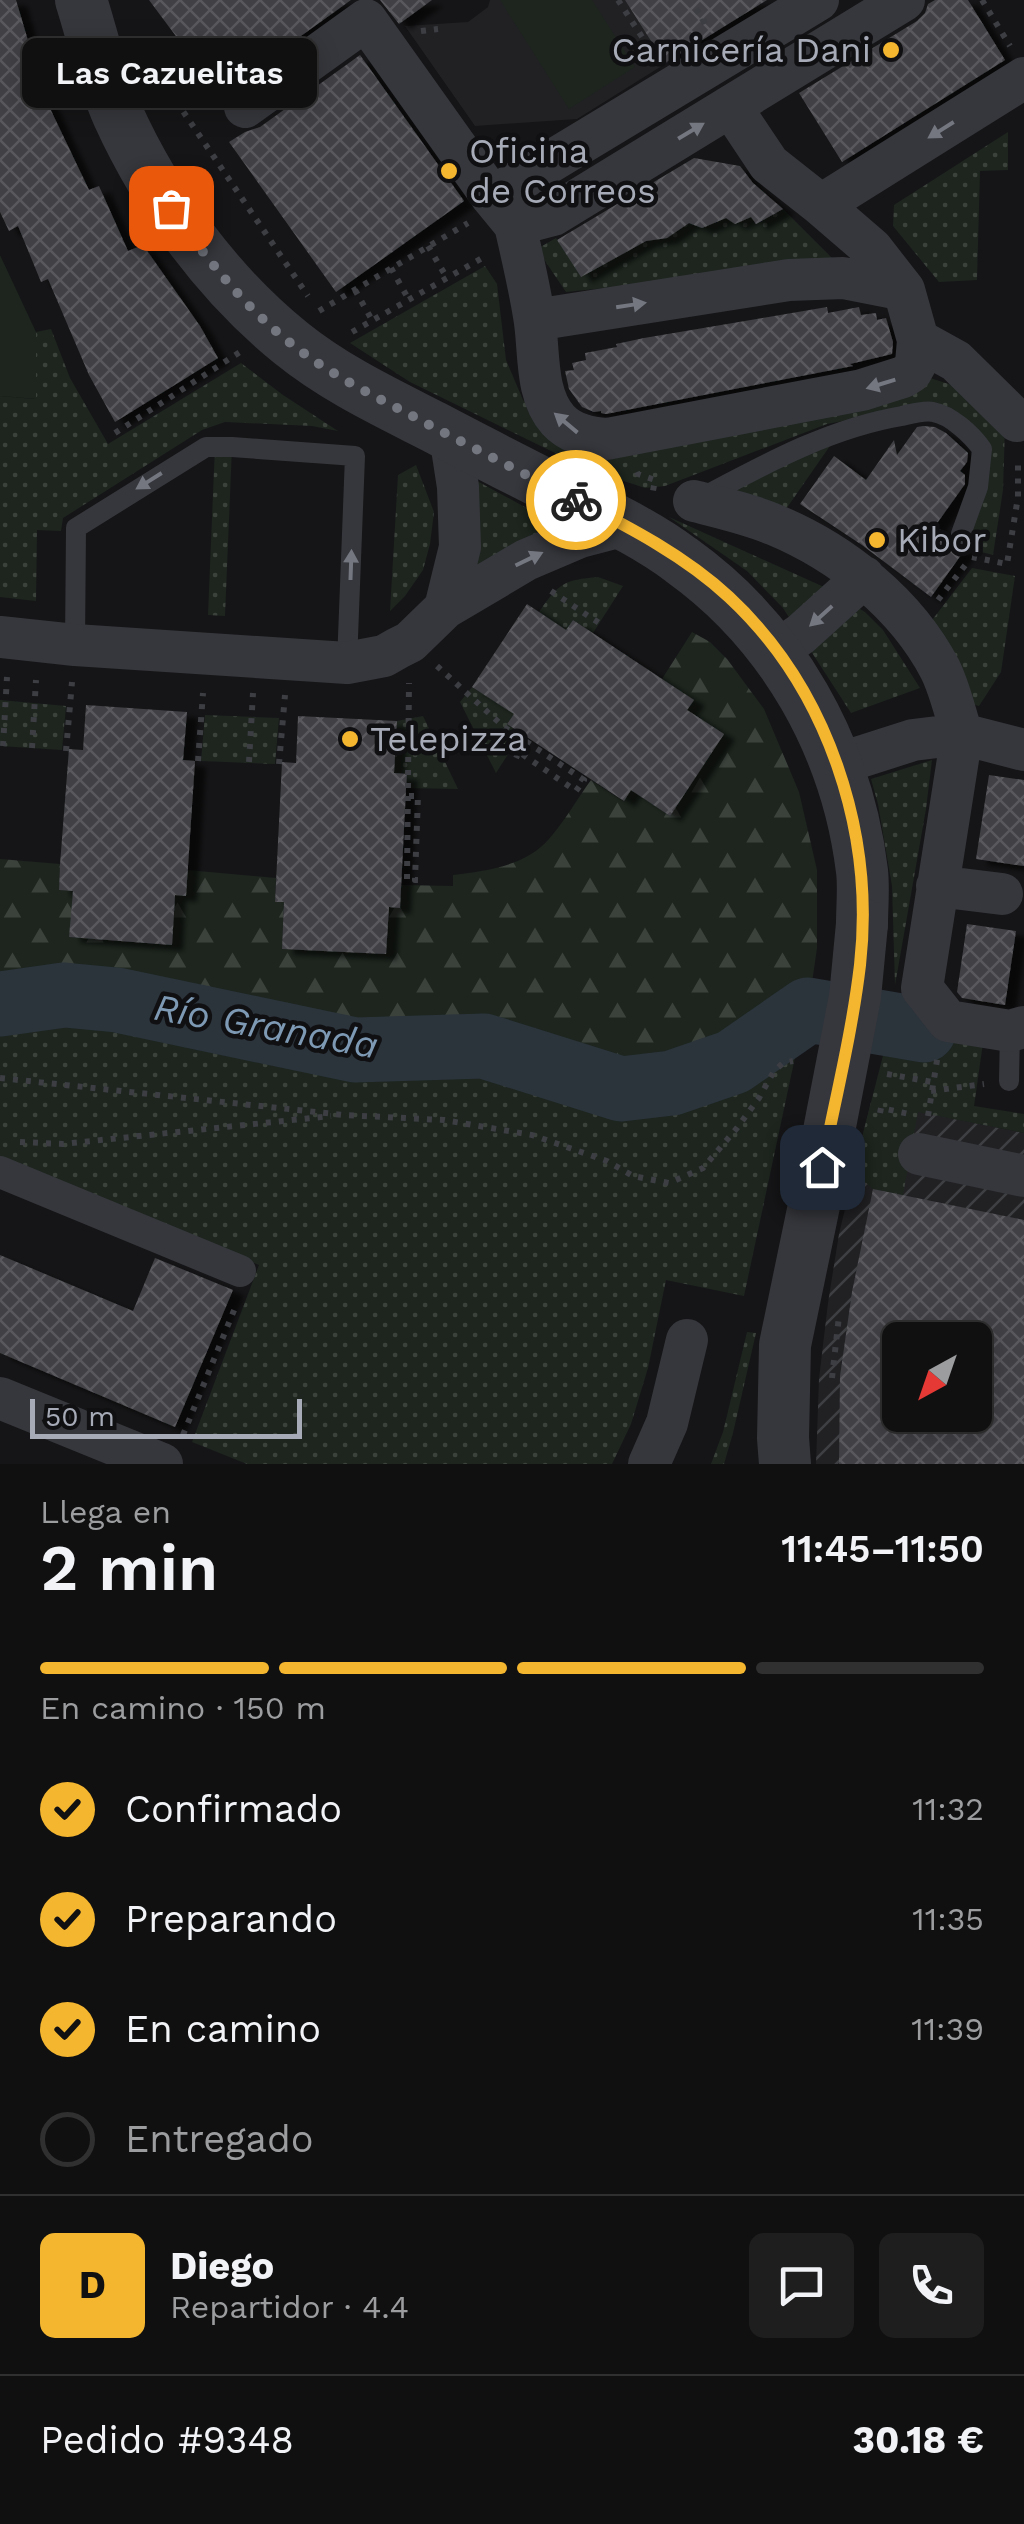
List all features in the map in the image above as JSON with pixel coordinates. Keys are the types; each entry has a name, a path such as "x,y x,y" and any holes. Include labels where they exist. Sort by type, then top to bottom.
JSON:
{"street":[{"path":"81,0 118,113 142,162 171,208 246,303 294,346 331,372 680,558 730,598 777,651 811,707 838,764 862,874 855,998 784,1345 747,1464"},
{"path":"506,216 818,0"},
{"path":"506,216 553,215 904,0"},
{"path":"245,107 366,10 506,216 535,320 539,364 550,408 573,432 607,438 862,390 903,377 916,364 918,340 904,290 872,249 769,164 731,107"},
{"path":"822,205 1020,66"},
{"path":"535,320 789,280 843,278 904,290"},
{"path":"918,340 956,361 1017,420"},
{"path":"445,608 460,547 458,487 450,436"},
{"path":"694,501 775,525 809,541 864,577 916,629 942,672 962,734 922,988 948,1021 1017,1029"},
{"path":"30,640 347,662 384,656 410,642 445,608 526,560 580,537 626,526"},
{"path":"777,651 864,577"},
{"path":"838,764 913,740 962,734 1024,750"},
{"path":"937,886 1002,894"},
{"path":"919,1154 1024,1176"},
{"path":"2,1157 240,1270"},
{"path":"649,1464 666,1424 686,1340"},
{"path":"784,1345 786,1464"},
{"path":"0,1398 170,1455"}],"lane":[{"path":"694,501 841,430 933,412 949,419 982,449 978,487 962,534"},
{"path":"30,640 76,528 206,447 232,446 355,456 347,662"},
{"path":"1009,1080 1017,1029"}],"path":[{"path":"982,0 1020,66"},
{"path":"622,3 655,58"},
{"path":"696,9 704,21 698,24"},
{"path":"139,46 328,326"},
{"path":"318,312 428,246 506,216"},
{"path":"349,333 446,278 506,216"},
{"path":"428,246 446,278"},
{"path":"391,268 408,300"},
{"path":"355,290 372,320"},
{"path":"115,433 244,350"},
{"path":"985,560 1007,564 1018,497 1017,420"},
{"path":"916,629 971,557"},
{"path":"526,560 550,590 599,623"},
{"path":"3,746 30,640"},
{"path":"30,640 32,748"},
{"path":"30,640 66,751"},
{"path":"410,642 504,727 526,741 584,780 576,791 517,755 526,741"},
{"path":"410,642 418,796 415,880 424,880"},
{"path":"198,761 205,653"},
{"path":"249,762 272,658"},
{"path":"272,658 279,764"},
{"path":"407,879 418,796"},
{"path":"877,1125 881,1108 928,1117 938,1052 948,1021"},
{"path":"0,1078 344,1115 444,1120 532,1135 607,1161 634,1176 669,1183 704,1168 759,1098 774,1071 793,1061"},
{"path":"887,1074 932,1082"},
{"path":"931,1092 1009,1080"},
{"path":"2,1157 62,1144 344,1115"},
{"path":"170,1455 248,1274 240,1270"},
{"path":"831,1384 841,1302"}],"shaded area":[{"path":"490,0 767,0 577,119 475,126 405,26 468,22 488,7"},
{"path":"871,1102 1024,1133 1024,1464 816,1464 819,1379 839,1234"}],"green space":[{"path":"500,0 592,0 635,67 569,109"},
{"path":"1008,132 1008,170 980,171 977,280 939,282 893,226 894,205"},
{"path":"783,209 838,264 566,292 537,249 556,238 581,276 646,241 667,238 689,223 726,218 735,224 751,217 756,224"},
{"path":"0,255 36,332 36,399 0,396"},
{"path":"485,266 497,284 506,360 523,400 559,433 911,372 952,385 1005,427 1003,490 993,555 966,548 989,445 936,403 827,424 665,486 645,488 588,469 410,382 350,343"},
{"path":"51,329 70,378 108,444 241,363 338,431 225,422 202,430 63,518 61,531 37,530 36,601 0,597 0,396 35,399 36,332"},
{"path":"841,430 775,525 694,501"},
{"path":"215,446 232,447 225,616 208,615"},
{"path":"416,465 434,512 430,544 423,570 390,611 398,475"},
{"path":"455,469 580,537 484,584 460,547"},
{"path":"669,517 824,587 865,612 883,630 920,688 851,713 783,608 747,571"},
{"path":"972,568 1015,576 1001,672 979,706 960,701 926,628"},
{"path":"598,577 623,586 593,633 573,620 566,630 539,612 563,585"},
{"path":"692,632 710,642 727,659 764,709 799,792 817,870 817,948 808,1010 733,1062 672,1083 621,1089 484,1046 355,1050 117,1000 64,995 0,1004 0,859 60,864 59,889 73,891 70,937 171,945 175,895 186,895 187,870 276,878 275,901 284,902 282,949 386,954 389,907 400,908 401,885 453,886 453,875 492,869 529,855 555,832 591,780 623,801 631,790 670,816 723,735 687,710 693,700 662,679"},
{"path":"472,687 514,714 507,724 521,734 496,773 460,702"},
{"path":"0,700 66,706 62,750 0,746"},
{"path":"205,715 279,718 275,764 201,761"},
{"path":"423,716 458,789 406,788 407,774 394,773 397,721"},
{"path":"932,760 895,985 892,886 871,779"},
{"path":"62,1009 116,1013 358,1062 486,1058 622,1099 674,1095 741,1070 800,1034 744,1296 666,1280 648,1368 631,1424 612,1464 247,1464 192,1442 259,1265 0,1158 0,1017"},
{"path":"945,1028 984,1036 974,1106 1024,1114 1024,1133 918,1112 903,1195 873,1189 853,1172 886,1044 938,1052"},
{"path":"747,1332 756,1333 733,1433 724,1464 711,1464 723,1432"}],"building":[{"path":"0,0 16,0 45,98 89,190 99,186 128,251 143,245 218,358 115,422 89,375 48,279 41,282 18,226 9,231 0,212"},
{"path":"149,0 351,0 230,87 222,98"},
{"path":"380,0 432,0 399,24"},
{"path":"625,0 767,0 665,63"},
{"path":"935,0 968,0 1005,60 842,162 799,93 917,21"},
{"path":"360,55 464,201 336,292 229,142 260,127"},
{"path":"694,158 740,166 783,209 756,224 751,217 735,224 726,218 702,228 689,223 667,238 646,241 581,277 557,240"},
{"path":"827,307 828,313 859,307 861,315 876,313 877,320 886,318 892,354 850,364 853,366 606,414 582,407 569,389 565,371 574,370 572,363 586,360 585,353 644,338"},
{"path":"917,427 946,433 968,453 960,471 965,475 965,484 935,526 948,535 951,544 966,548 931,597 800,504 834,456 866,480 894,440 897,455"},
{"path":"527,604 566,630 573,620 694,700 687,710 724,734 670,816 631,790 624,801 507,724 514,714 472,687"},
{"path":"86,705 187,712 183,760 195,761 186,896 175,895 172,945 69,937 73,891 59,890 60,864 69,749 83,750"},
{"path":"298,716 397,721 394,773 407,774 400,908 389,907 386,954 282,949 284,902 275,902 282,762 296,763"},
{"path":"989,775 1024,780 1024,866 976,859"},
{"path":"967,924 1016,931 1005,1005 962,998 957,992"},
{"path":"873,1189 1024,1220 1024,1464 839,1464 840,1376"},
{"path":"0,1255 133,1311 155,1258 233,1290 175,1427 0,1353"}],"waterway":[{"name":"Río Granada","path":"0,1004 64,995 117,1000 355,1050 484,1046 621,1089 672,1083 733,1062 808,1010 924,1030"}],"way so far":[{"path":"171,208 246,303 294,346 331,372 576,500"}],"place":[{"name":"Carnicería Dani","path":"891,50"},
{"name":"Oficina de Correos","path":"449,171"},
{"name":"Las Cazuelitas","path":"171,208"},
{"name":"Kibor","path":"877,540"},
{"name":"Telepizza","path":"350,739"}],"route":[{"path":"576,500 680,558 730,598 777,651 811,707 838,764 862,874 862,924 855,998 822,1167"}]}
